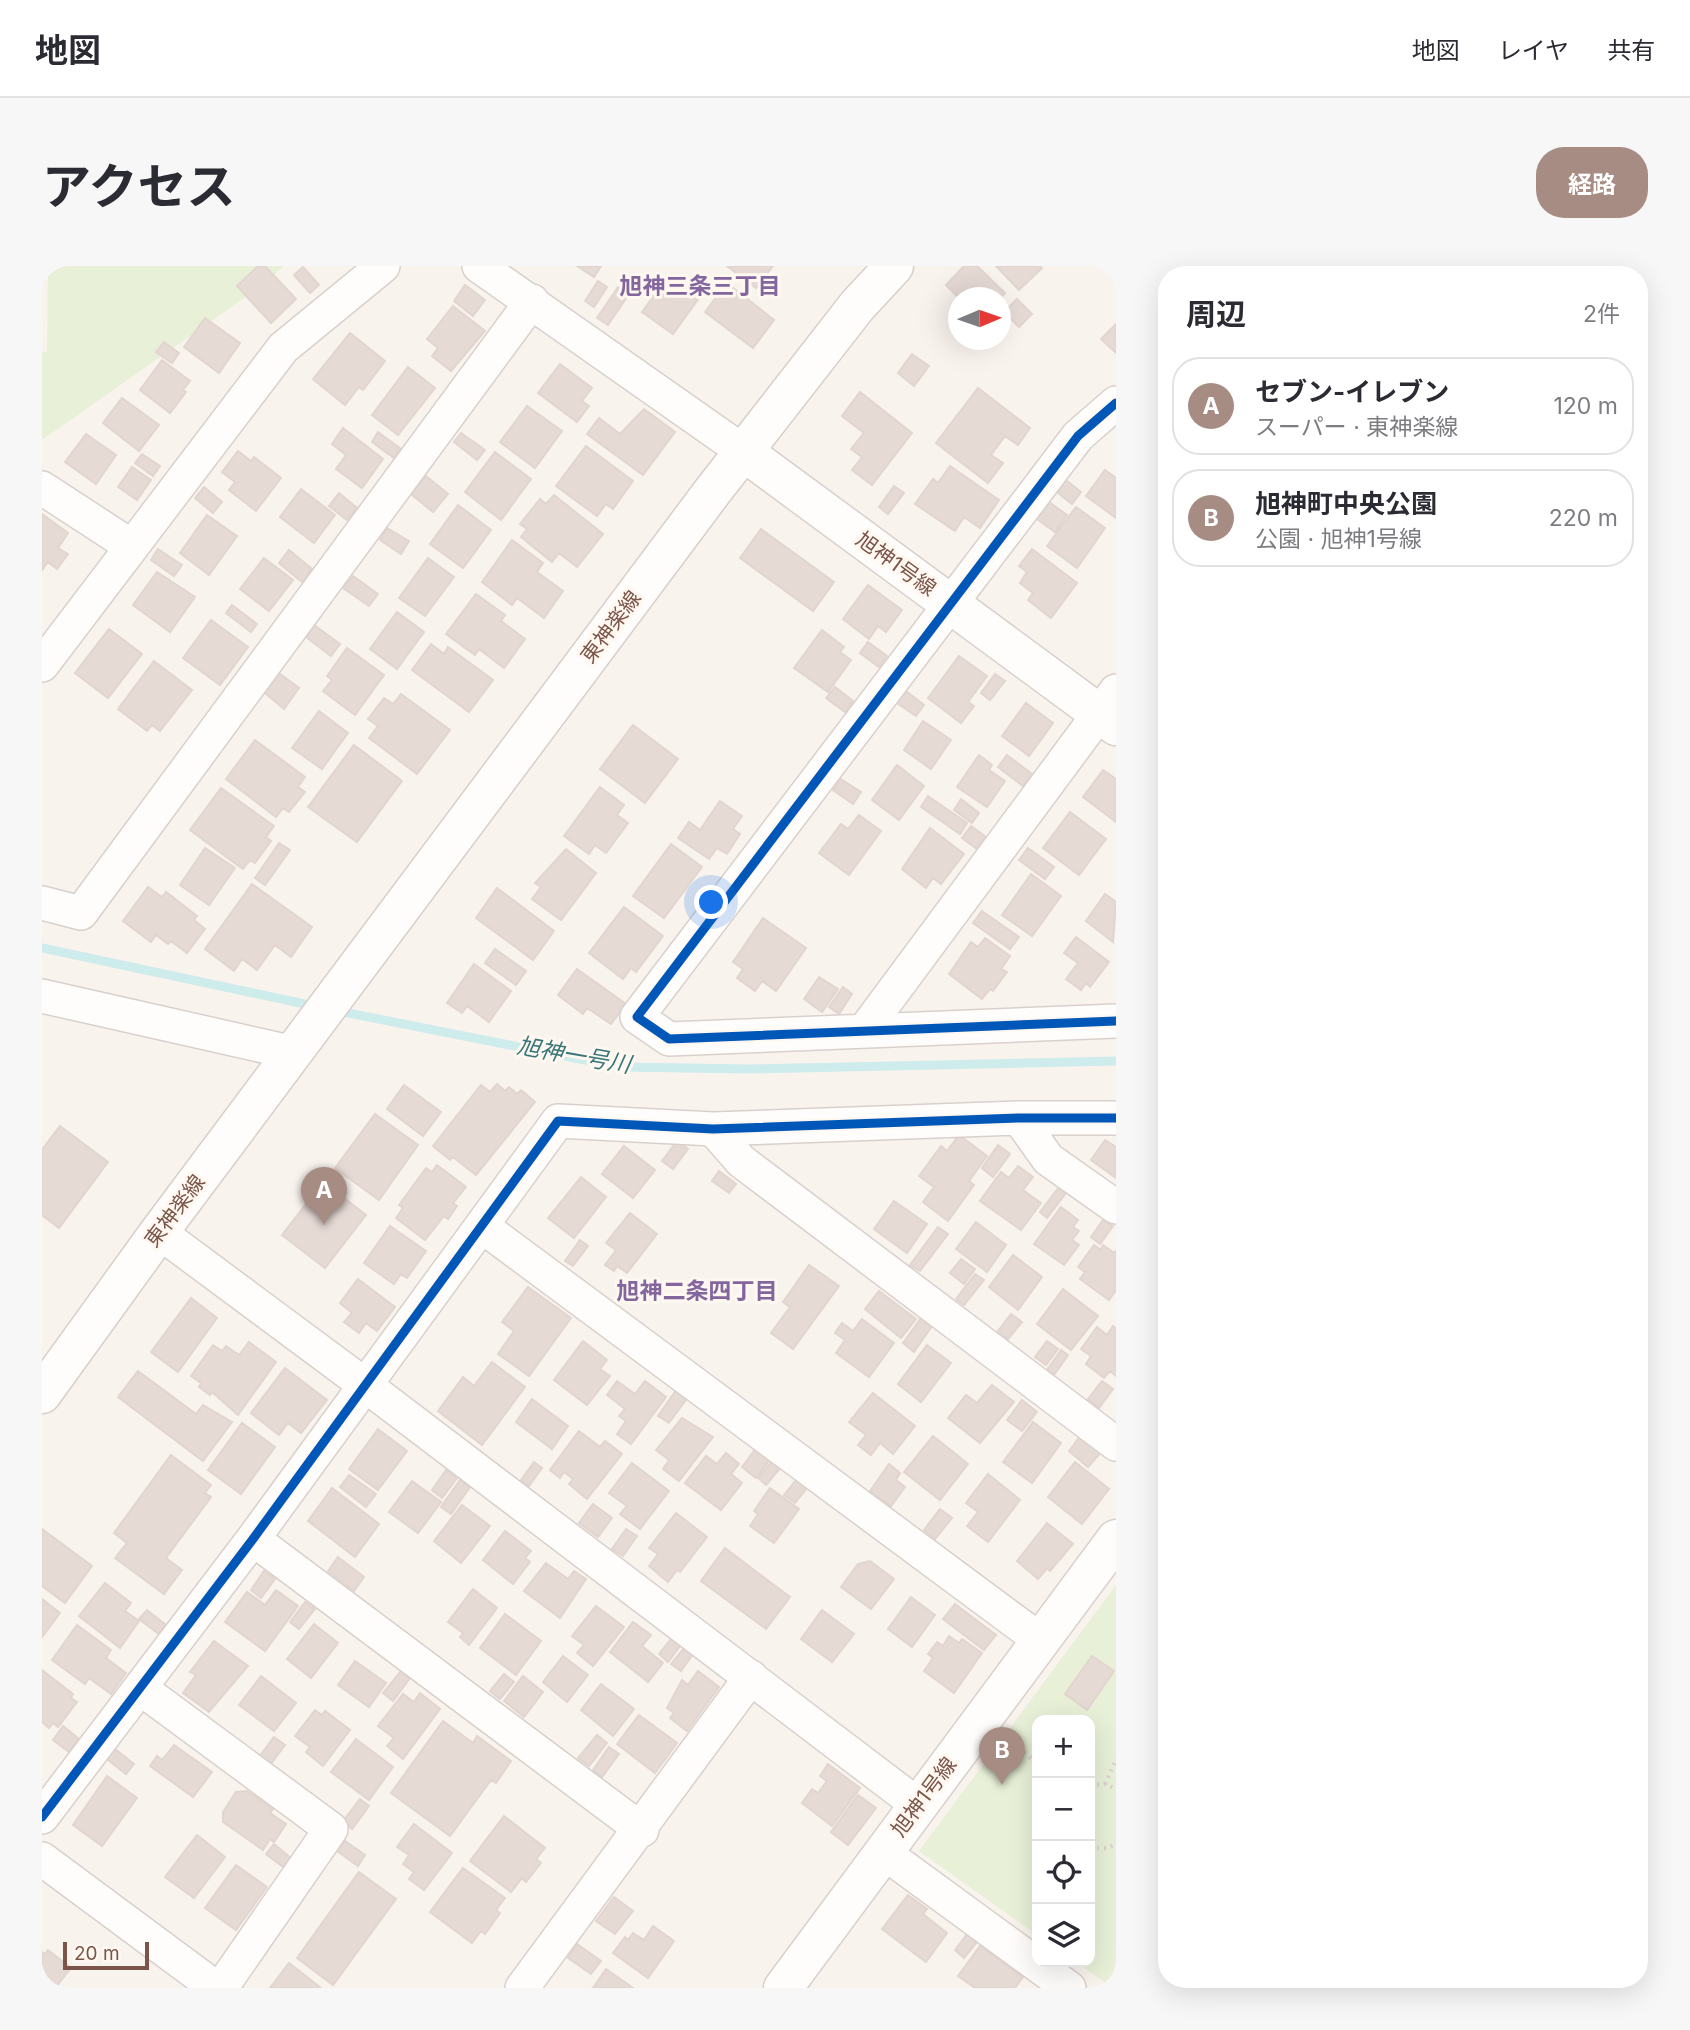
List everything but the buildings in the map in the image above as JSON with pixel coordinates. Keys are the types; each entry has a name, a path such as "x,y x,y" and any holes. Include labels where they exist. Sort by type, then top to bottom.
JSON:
{"main road":[{"name":"東神楽線","path":"42,1394 159,1233 744,452 857,306 894,266"},
{"name":"旭神1号線","path":"744,452 949,603 1110,710"},
{"name":"旭神1号線","path":"797,1983 883,1852 1116,1539"}],"street":[{"path":"42,665 283,348 383,266"},
{"path":"479,266 744,452"},
{"path":"42,903 81,913 532,301"},
{"path":"1116,402 1078,436 637,1017 669,1039 1116,1020"},
{"path":"42,488 131,546"},
{"path":"864,1031 1110,710"},
{"path":"42,996 303,1041"},
{"path":"1019,1118 1048,1159 1116,1207"},
{"path":"42,1817 253,1539 558,1121 713,1129 1019,1118 1116,1118"},
{"path":"713,1129 741,1161 1116,1444"},
{"path":"483,1227 1040,1640"},
{"path":"159,1233 365,1385 918,1805"},
{"path":"253,1539 642,1829"},
{"path":"522,1988 642,1829 751,1677"},
{"path":"42,1859 219,1988 331,1829 140,1688"},
{"path":"883,1852 1069,1988"}],"path":[{"path":"1105,1784 1116,1760"},
{"path":"1095,1785 1105,1784 1116,1789"},
{"path":"1095,1848 1108,1848 1116,1844"}],"green space":[{"path":"48,266 284,266 257,289 42,440 42,353 47,351"},
{"path":"1116,1585 1116,1988 1083,1967 1095,1967 1095,1715 1032,1715 1032,1931 919,1851"}],"waterway":[{"name":"旭神一号川","path":"42,948 314,1006"},
{"name":"旭神一号川","path":"338,1011 620,1067 749,1069 1116,1061"}],"cycle path":[{"path":"1116,403 1078,436 637,1017 669,1039 1116,1021"},
{"path":"42,1817 253,1539 558,1121 713,1129 1019,1118 1116,1118"}],"place":[{"name":"セブン-イレブン","path":"324,1225"},
{"name":"旭神町中央公園","path":"1002,1785"}],"district":[{"name":"旭神三条三丁目","path":"700,286"},
{"name":"旭神二条四丁目","path":"697,1291"}]}
